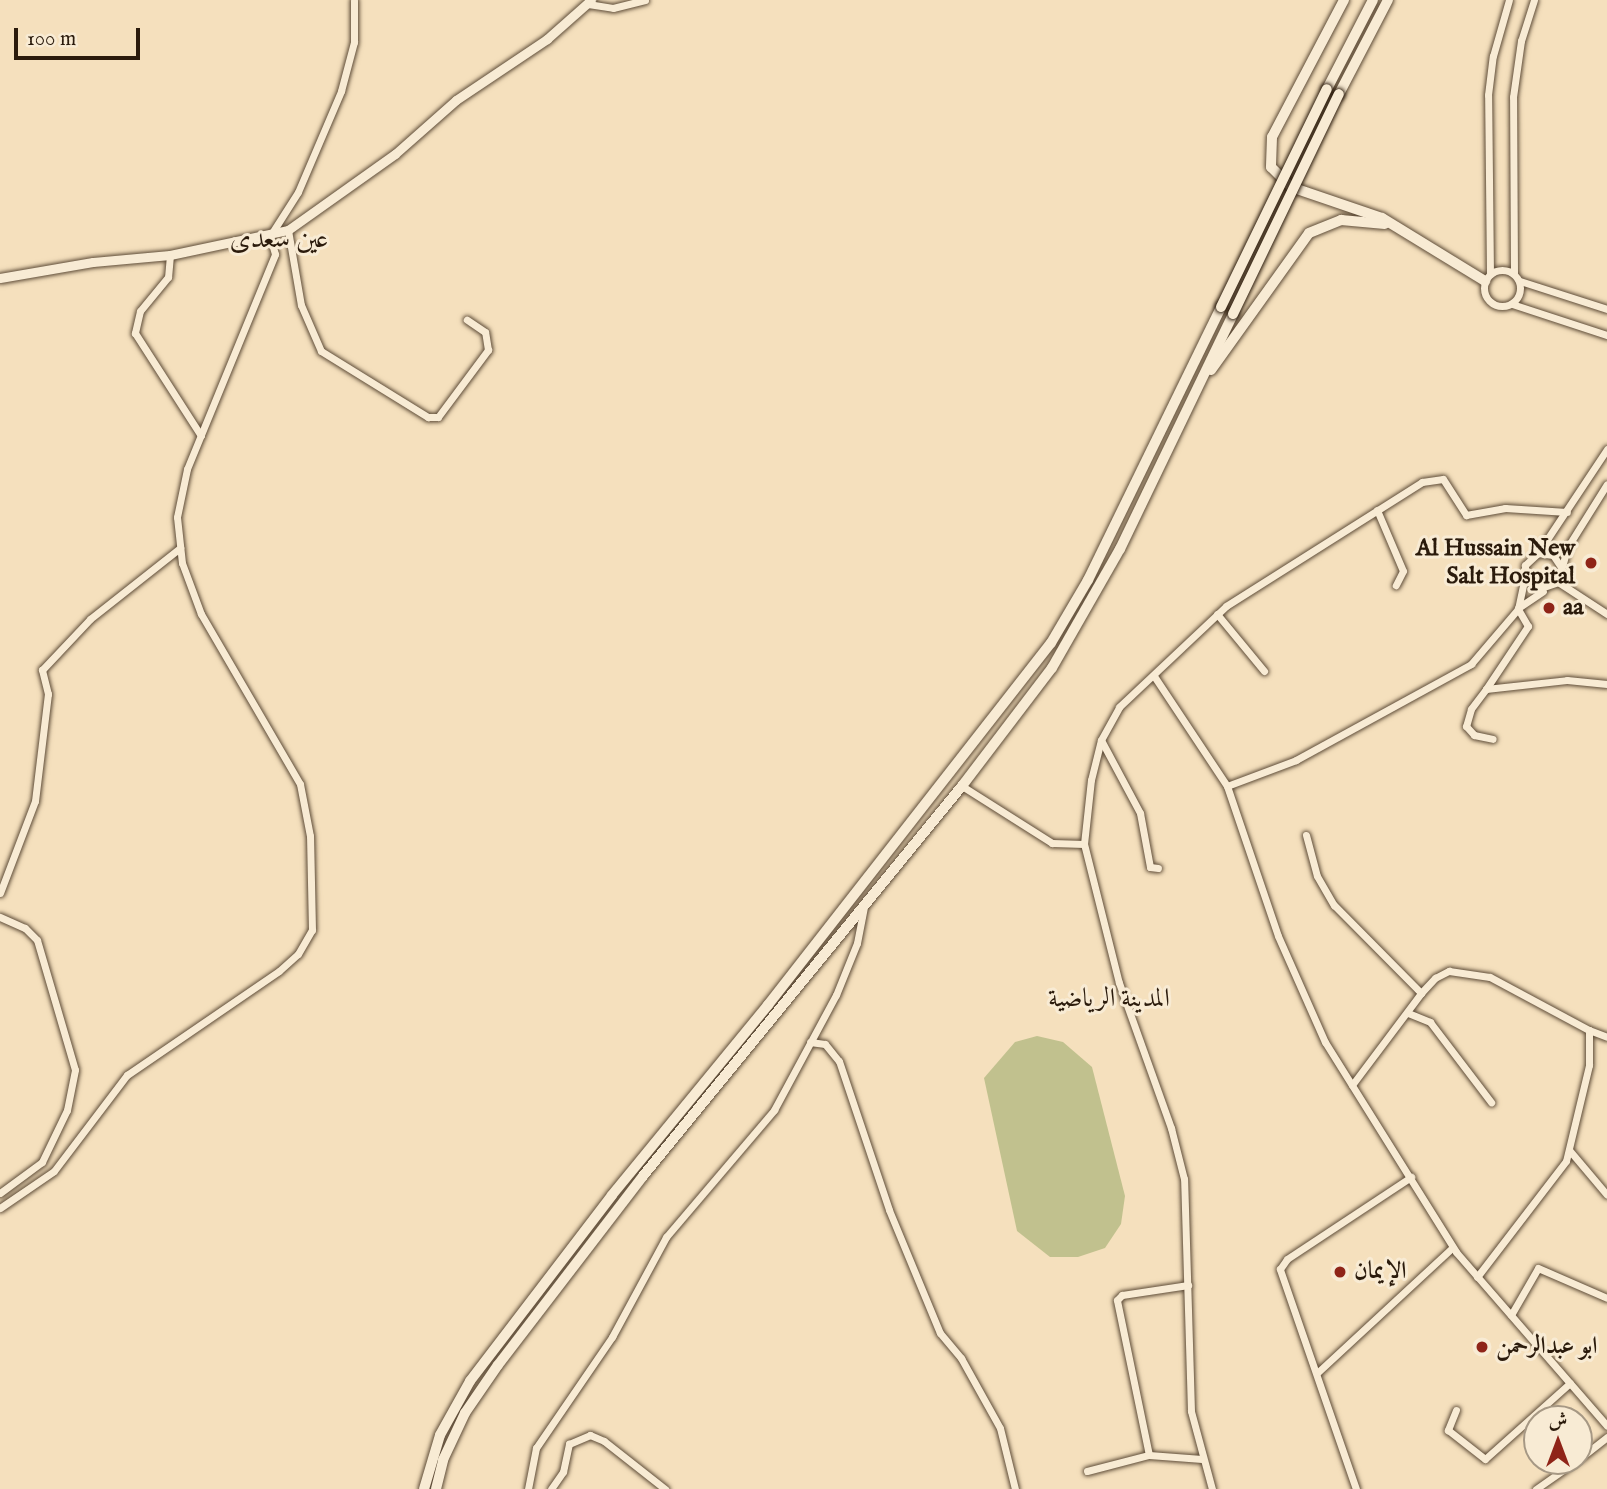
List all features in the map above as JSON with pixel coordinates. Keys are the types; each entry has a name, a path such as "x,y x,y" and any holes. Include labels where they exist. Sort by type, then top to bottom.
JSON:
{"main road":[{"path":"1344,0 1272,137 1271,167 1291,187 1395,225 1488,278"},
{"path":"424,1489 440,1435 470,1381 612,1195 768,1005 1051,643 1088,580 1373,0"},
{"path":"436,1489 460,1422 498,1365 643,1176 962,786 1067,646 1119,550 1339,94 1388,0"},
{"path":"1191,399 1309,233 1340,220 1395,225"}],"street":[{"path":"0,1208 54,1171 127,1075 279,971 298,954 312,930 310,836 300,784 201,614 180,548 179,495 275,254 270,236 298,192 341,91 354,42 354,0"},
{"path":"0,278 93,262 170,256 288,230 395,154 457,100 547,39 589,2 613,8 645,0"},
{"path":"1509,0 1493,56 1488,95 1488,278 1485,294 1493,304 1512,304 1607,335"},
{"path":"1512,304 1519,296 1513,97 1521,41 1534,0"},
{"path":"288,230 301,305 321,351 428,417 438,417 488,350 485,332 467,320"},
{"path":"170,256 168,277 140,311 135,333 201,436"},
{"path":"1488,278 1502,269 1517,277 1607,309"},
{"path":"1518,609 1528,559 1538,553 1607,449"},
{"path":"1212,1489 1191,1411 1186,1207 1177,1146 1129,1018 1084,845 1091,780 1101,740 1119,707 1217,614 1377,510 1437,477 1446,482 1466,515 1505,508 1567,512"},
{"path":"1227,786 1296,760 1464,669 1484,653 1518,609 1558,582 1572,540 1607,484"},
{"path":"1377,510 1403,571 1396,584"},
{"path":"0,893 35,801 48,694 42,670 90,619 180,548"},
{"path":"1538,553 1553,555 1561,567"},
{"path":"1525,577 1533,587 1545,590"},
{"path":"1558,582 1607,614"},
{"path":"1493,739 1474,735 1466,726 1471,709 1527,629 1527,618 1518,609"},
{"path":"1217,614 1264,671"},
{"path":"1154,676 1227,786 1251,867 1284,953 1325,1042 1453,1247 1606,1423"},
{"path":"1486,689 1567,680 1607,684"},
{"path":"1101,740 1140,813 1150,867 1158,868"},
{"path":"962,786 1052,843 1084,845"},
{"path":"1306,835 1317,876 1334,905 1421,993"},
{"path":"528,1489 536,1448 612,1337 666,1237 764,1126 849,965 864,908"},
{"path":"0,917 37,940 75,1070 66,1110 42,1162 0,1193"},
{"path":"1352,1085 1421,993 1442,973 1475,973 1529,995 1589,1030 1607,1037"},
{"path":"1408,1013 1430,1022 1491,1102"},
{"path":"1477,1277 1543,1195 1570,1151 1588,1065 1589,1030"},
{"path":"810,1042 825,1044 839,1061 888,1210 940,1333 961,1358 1000,1428 1015,1489"},
{"path":"1570,1151 1607,1195"},
{"path":"1356,1489 1281,1275 1282,1265 1411,1177"},
{"path":"1317,1373 1453,1247"},
{"path":"1511,1315 1538,1268 1607,1298"},
{"path":"1149,1455 1116,1300 1122,1295 1188,1284"},
{"path":"1456,1410 1448,1430 1485,1459 1570,1383"},
{"path":"551,1489 564,1472 569,1444 590,1435 604,1441 665,1489"},
{"path":"1593,1448 1607,1437"},
{"path":"1087,1471 1149,1455 1202,1459"},
{"path":"1536,1489 1556,1475"}],"green space":[{"path":"1037,1036 1063,1042 1092,1067 1125,1196 1121,1224 1105,1248 1078,1257 1050,1257 1017,1231 984,1078 1015,1042"}],"place":[{"name":"Al Hussain New Salt Hospital","path":"1591,563"},
{"name":"aa","path":"1549,608"},
{"name":"الإيمان","path":"1340,1272"},
{"name":"ابو عبدالرحمن","path":"1482,1347"}],"district":[{"name":"عين سعدى","path":"279,240"},
{"name":"المدينة الرياضية","path":"1109,999"}]}
